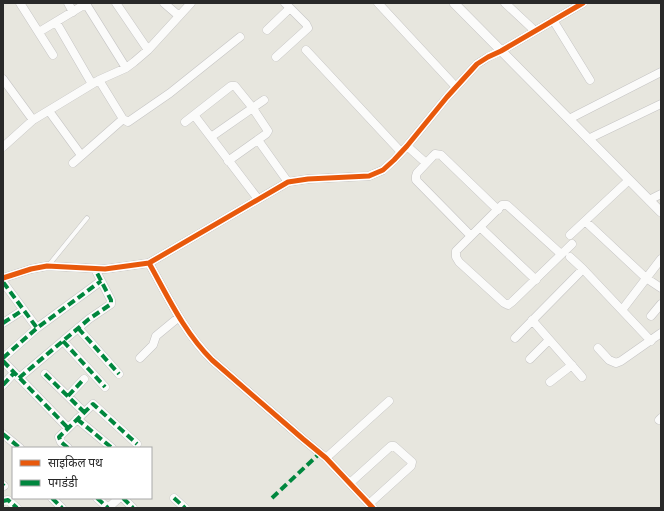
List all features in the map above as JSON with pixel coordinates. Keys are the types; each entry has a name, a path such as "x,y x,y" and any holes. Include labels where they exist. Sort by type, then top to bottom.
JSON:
{"street":[{"path":"68,3 73,12"},
{"path":"39,32 86,3 126,68"},
{"path":"116,3 148,50"},
{"path":"164,3 179,16"},
{"path":"3,147 33,120 95,82 126,68 134,62 148,50 191,3"},
{"path":"378,3 456,87"},
{"path":"454,3 661,212"},
{"path":"505,3 535,31"},
{"path":"3,278 31,269 48,266 105,269 149,263 288,182 368,176 383,170 407,146 477,64 488,56 501,51 583,3"},
{"path":"23,4 53,55"},
{"path":"268,30 288,6 306,24 308,28 276,56"},
{"path":"553,20 590,80"},
{"path":"56,22 95,82 126,122 132,121 170,93 240,37"},
{"path":"306,50 401,152"},
{"path":"569,119 661,72"},
{"path":"3,79 6,90 33,120"},
{"path":"185,122 233,86 238,89 268,131 228,161"},
{"path":"211,137 264,100"},
{"path":"588,139 661,104"},
{"path":"49,111 81,155"},
{"path":"194,115 258,199"},
{"path":"73,163 123,119"},
{"path":"258,140 288,182"},
{"path":"407,146 426,163"},
{"path":"471,236 416,180 417,173 435,154 441,154 498,210"},
{"path":"570,235 629,180"},
{"path":"649,200 661,194"},
{"path":"561,254 507,205 502,205 456,251 456,258 508,305 511,304 572,244"},
{"path":"585,221 646,278 661,288"},
{"path":"480,227 536,280"},
{"path":"570,258 583,269 651,341"},
{"path":"622,310 661,259"},
{"path":"149,263 189,335 212,360 326,458 350,484 371,506 411,466 412,462 394,446 391,446 350,484"},
{"path":"3,385 63,341 94,315 111,304 111,300 94,269"},
{"path":"515,338 583,269"},
{"path":"68,428 3,360 37,328 101,281"},
{"path":"3,282 37,328"},
{"path":"651,316 661,304"},
{"path":"3,323 23,310"},
{"path":"140,358 153,345 156,336 179,317"},
{"path":"532,320 582,377"},
{"path":"78,328 119,374"},
{"path":"598,348 610,360 616,363 661,333"},
{"path":"530,359 549,340"},
{"path":"63,341 105,387"},
{"path":"550,382 572,365"},
{"path":"45,374 84,412"},
{"path":"68,396 84,379"},
{"path":"326,458 389,401"},
{"path":"67,447 59,439 61,435 94,404 137,444"},
{"path":"77,419 111,447"},
{"path":"3,434 19,447"},
{"path":"174,498 185,508"},
{"path":"53,499 62,508"},
{"path":"98,499 108,508 117,499"},
{"path":"124,499 133,508"},
{"path":"3,501 8,500 17,508"}],"lane":[{"path":"48,266 87,218"}],"marked path":[{"path":"19,378 89,319 111,304 111,300 95,269"},
{"path":"3,358 37,328 101,281"},
{"path":"3,282 37,328"},
{"path":"3,323 23,310"},
{"path":"78,328 119,374"},
{"path":"63,341 105,387"},
{"path":"3,361 68,428"},
{"path":"3,385 14,373"},
{"path":"45,374 84,412"},
{"path":"68,396 84,379"},
{"path":"67,447 61,442 59,437 93,404 137,444"},
{"path":"77,419 111,447"},
{"path":"3,434 19,447"},
{"path":"272,498 320,453"},
{"path":"174,498 185,508"},
{"path":"53,499 62,508"},
{"path":"98,499 108,508"},
{"path":"124,499 133,508"},
{"path":"3,501 8,500 17,508"}],"cycle path":[{"path":"3,278 31,269 47,266 105,269 149,263 288,182 308,179 369,176 383,170 407,146 447,97 477,64 583,3"},
{"path":"149,263 177,314 193,338 212,360 326,458 373,508"}]}
